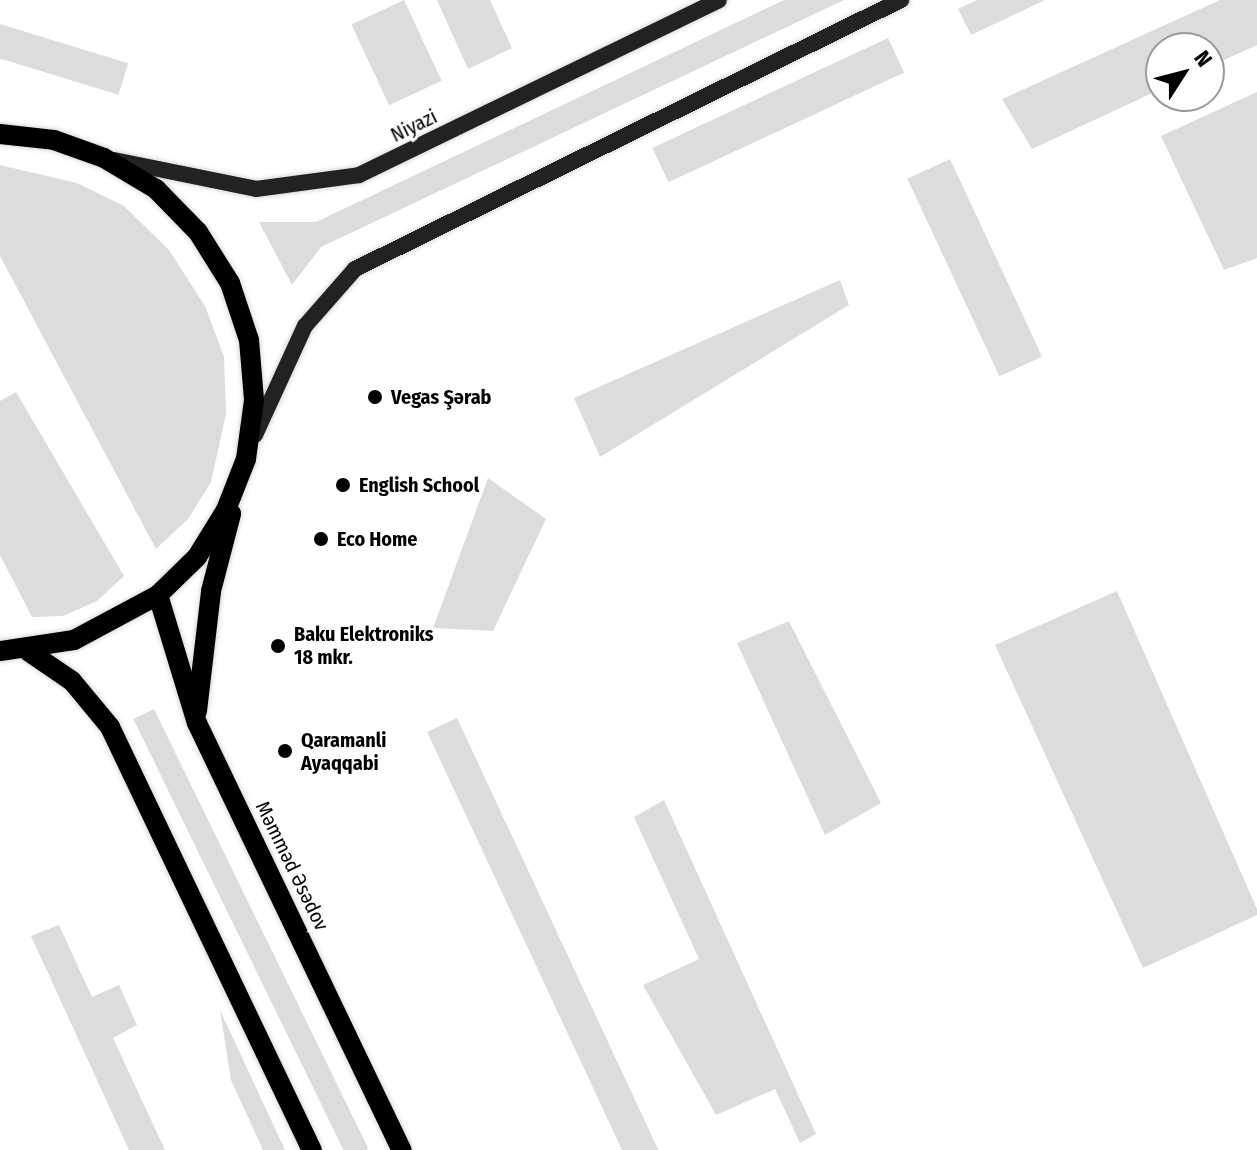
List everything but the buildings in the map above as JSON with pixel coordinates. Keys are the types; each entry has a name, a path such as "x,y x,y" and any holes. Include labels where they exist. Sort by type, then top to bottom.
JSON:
{"main road":[{"name":"Niyazi","path":"104,158 256,189 348,178 719,0"},
{"path":"0,651 28,651 119,622 158,595 197,557 226,510 305,326 355,269 901,0"},
{"path":"0,119 104,158 156,189 187,221 230,283 249,340 254,400 246,459 211,591 197,723"},
{"path":"0,134 54,140"},
{"name":"Məmməd Əsədov","path":"158,595 197,723 402,1150"},
{"path":"28,651 72,681 110,727 312,1150"}],"shaded area":[{"path":"404,0 442,81 389,105 351,25"},
{"path":"437,0 490,0 512,48 468,69"},
{"path":"784,0 844,0 321,247 292,285 259,222 316,222"},
{"path":"977,0 1045,0 971,35 958,9"},
{"path":"1220,0 1257,0 1257,45 1225,60 1225,32 1150,32"},
{"path":"0,24 128,63 118,95 0,59"},
{"path":"1145,34 1145,96 1032,149 1002,99"},
{"path":"888,38 904,72 668,182 652,148"},
{"path":"1257,92 1257,258 1224,270 1161,136 1213,112 1225,112 1225,107"},
{"path":"950,159 1042,357 1000,376 907,179"},
{"path":"0,165 77,183 124,206 169,250 205,306 224,357 226,414 211,482 188,519 156,549 0,256"},
{"path":"840,280 849,305 600,457 574,398"},
{"path":"16,392 124,576 97,601 63,616 32,617 0,555 0,401"},
{"path":"488,478 546,519 493,631 433,628"},
{"path":"1117,591 1257,909 1257,915 1143,968 995,645"},
{"path":"789,621 881,803 825,835 737,643"},
{"path":"154,709 368,1149 344,1150 133,719"},
{"path":"457,718 658,1150 622,1150 427,732"},
{"path":"664,800 816,1134 800,1143 775,1089 716,1115 643,985 699,959 634,817"},
{"path":"59,925 92,997 119,985 137,1025 113,1038 165,1150 129,1150 31,936"},
{"path":"220,1010 285,1150 263,1150 231,1080"}],"place":[{"name":"Vegas Şərab","path":"375,397"},
{"name":"English School","path":"343,485"},
{"name":"Eco Home","path":"321,539"},
{"name":"Baku Elektroniks 18 mkr.","path":"278,646"},
{"name":"Qaramanli Ayaqqabi","path":"285,751"}]}
